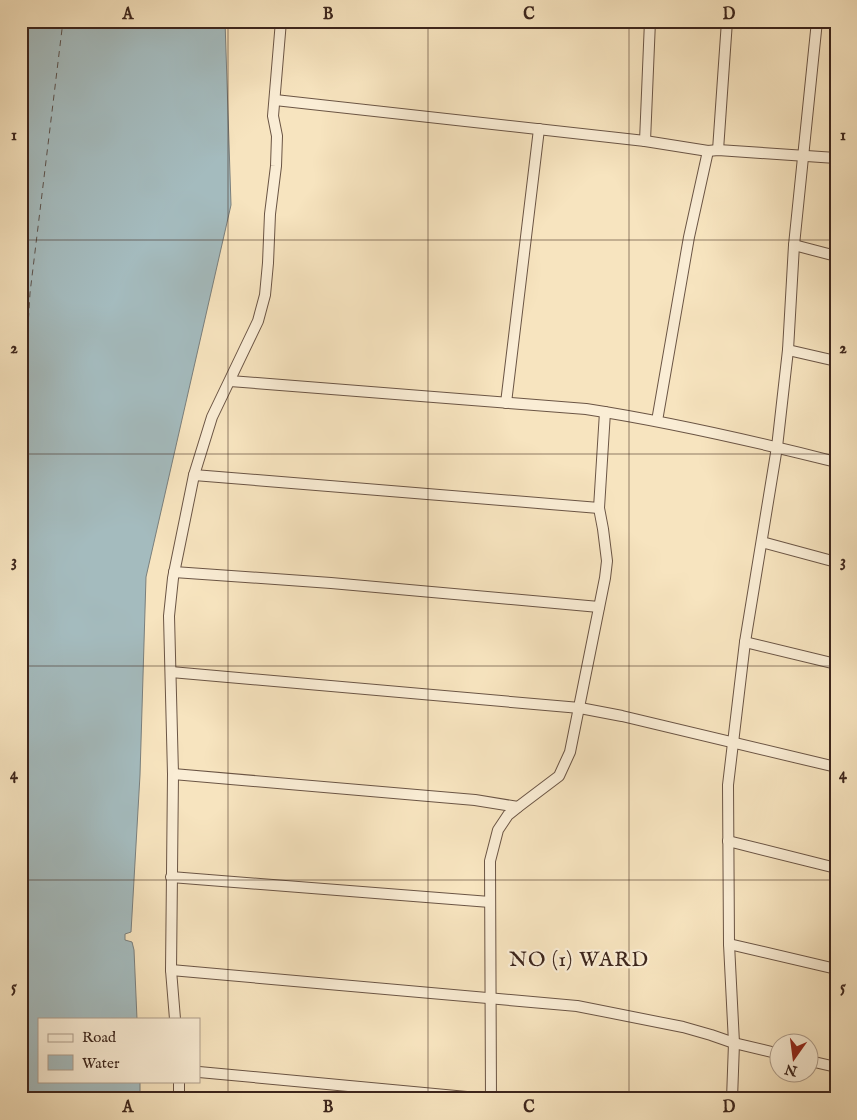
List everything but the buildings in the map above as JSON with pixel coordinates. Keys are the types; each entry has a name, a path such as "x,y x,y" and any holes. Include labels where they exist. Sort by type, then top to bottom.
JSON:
{"street":[{"path":"175,1018 172,970 173,774 169,616 174,572 194,476 212,417 258,321 265,295 276,166 276,136 273,116 276,100 281,21"},
{"path":"645,141 650,21"},
{"path":"657,421 689,237 713,150 727,21"},
{"path":"732,1099 734,1044 729,944 728,785 745,642 777,447 788,350 794,245 805,155 817,21"},
{"path":"276,100 713,150 836,158"},
{"path":"506,403 539,129"},
{"path":"794,245 836,256"},
{"path":"788,350 836,361"},
{"path":"230,381 605,412 657,421 836,462"},
{"path":"200,1072 489,1099 490,861 498,830 508,816 559,776 570,752 600,607 606,561 599,508 605,412"},
{"path":"194,476 599,508"},
{"path":"762,542 836,562"},
{"path":"174,572 332,583 600,607"},
{"path":"745,642 836,664"},
{"path":"171,672 580,708 622,716 836,767"},
{"path":"173,774 475,800 518,807"},
{"path":"728,841 836,868"},
{"path":"171,877 490,902"},
{"path":"729,944 836,969"},
{"path":"172,970 587,1008 684,1027 711,1034 734,1044 770,1052"},
{"path":"820,1063 836,1067"},
{"path":"179,1082 179,1099"}],"water":[{"path":"21,21 225,21 231,205 146,577 140,775 131,932 125,934 125,940 132,942 134,950 137,1018 38,1018 38,1082 140,1082 140,1099 21,1099"}],"ferry route":[{"path":"21,440 30,293 63,21"}],"district":[{"name":"NO (1) WARD","path":"579,960"}]}
